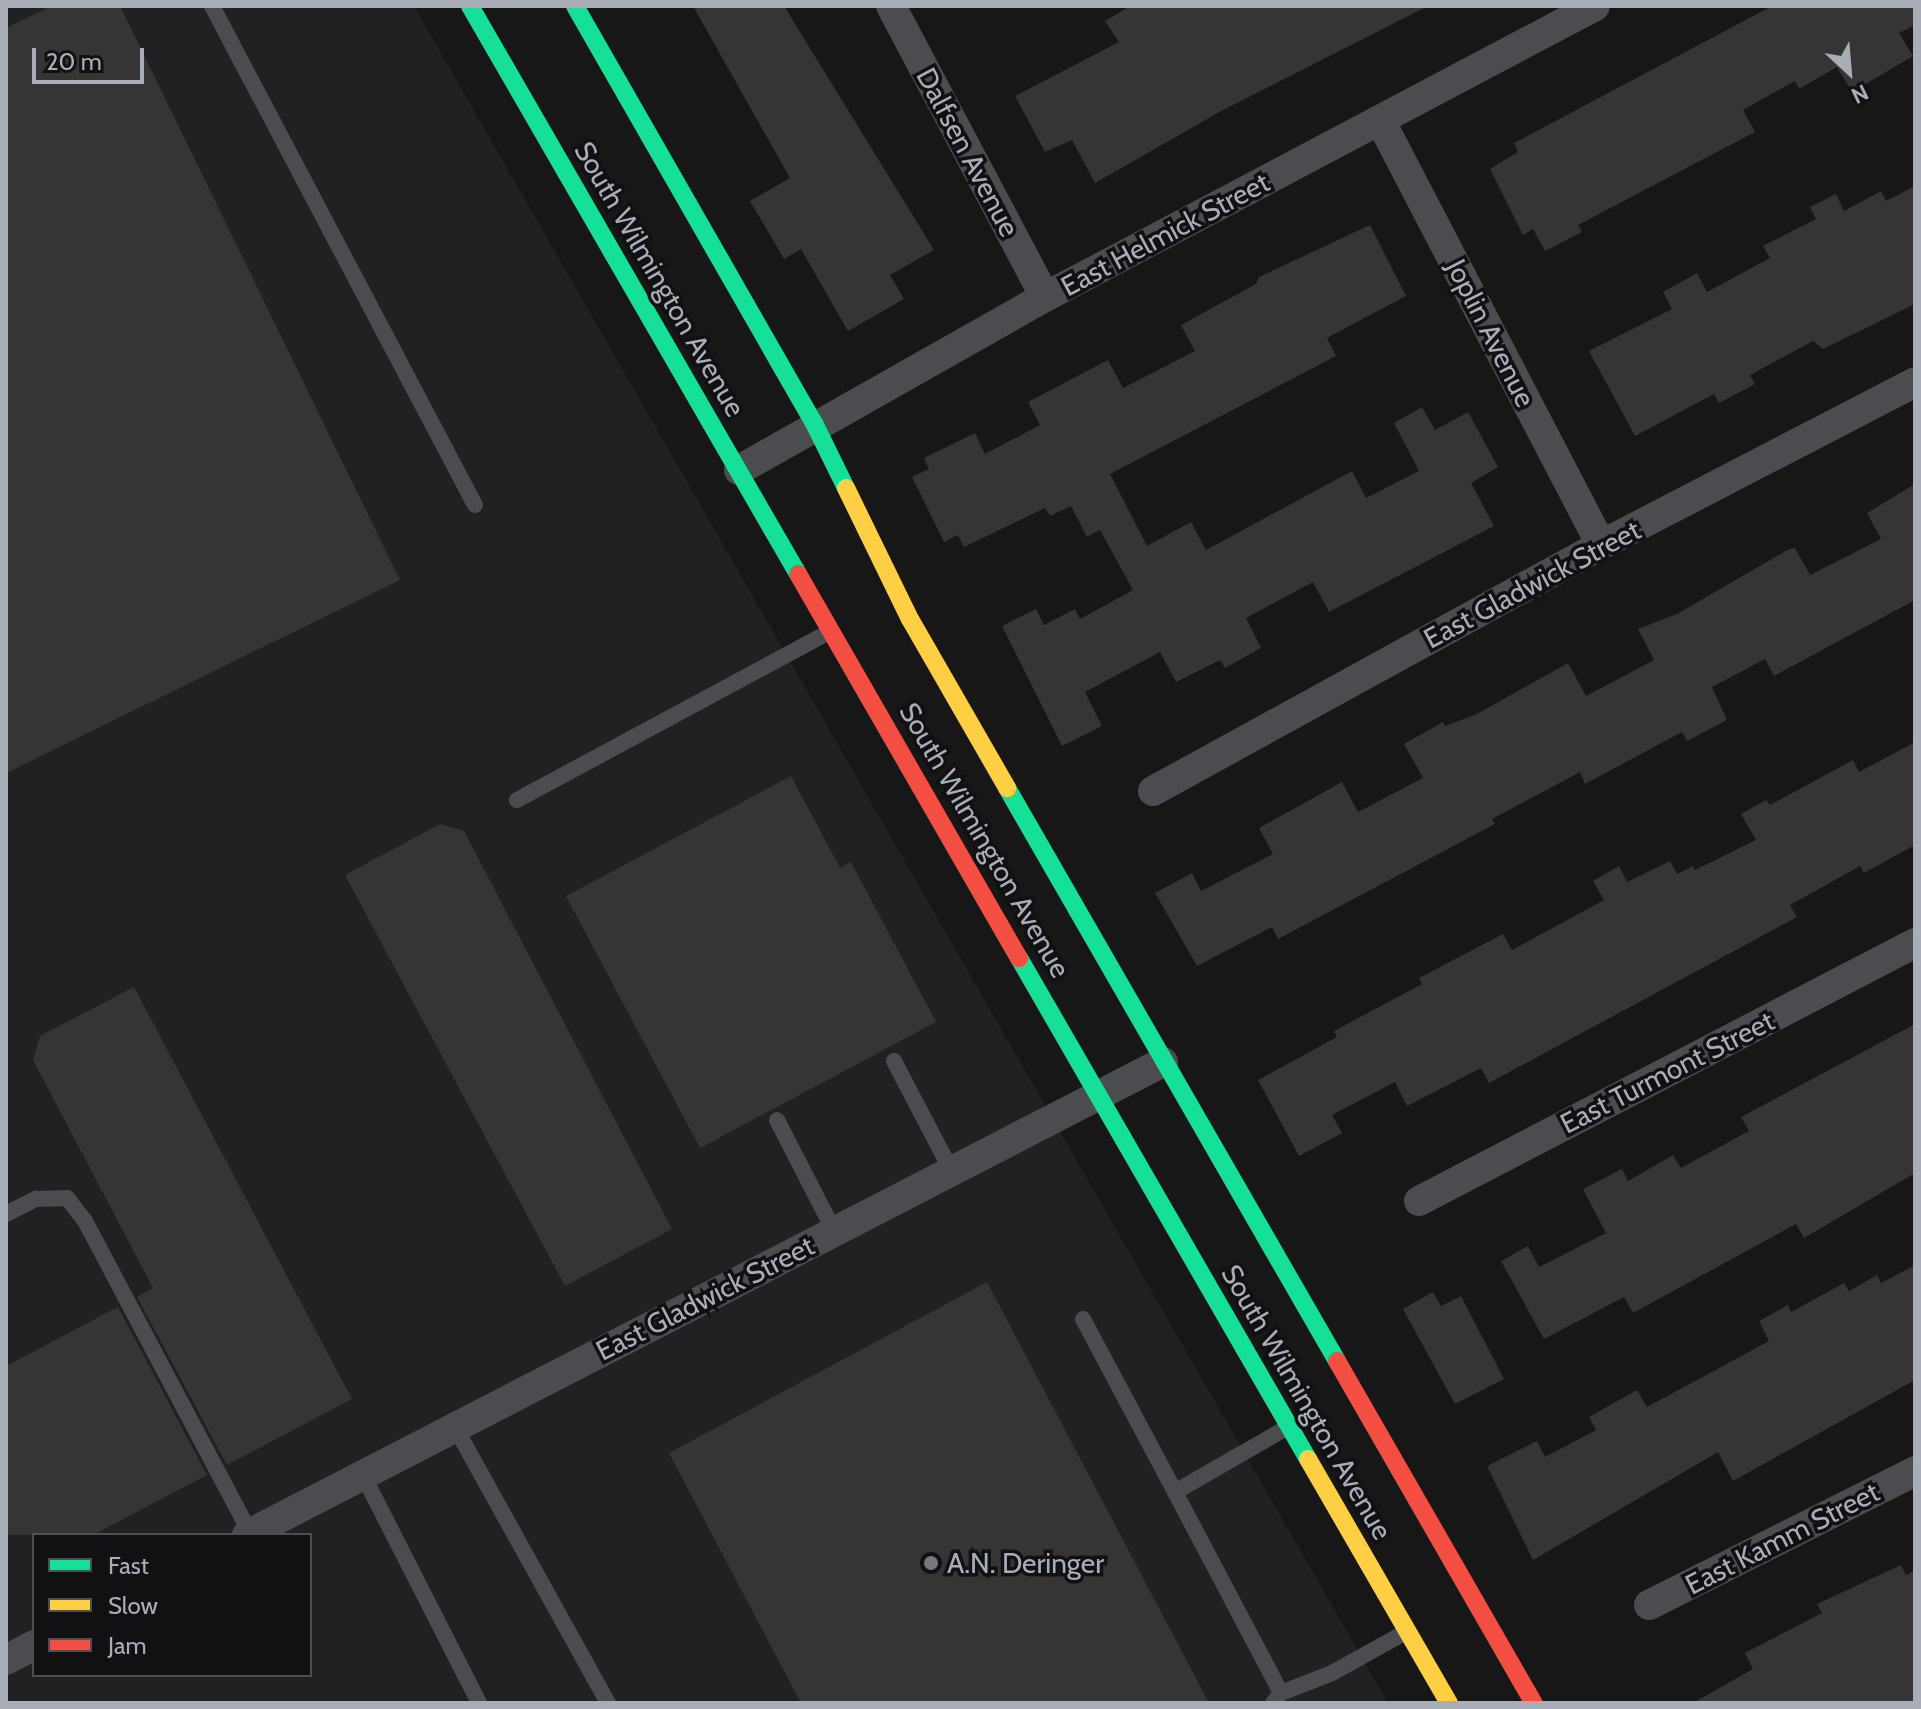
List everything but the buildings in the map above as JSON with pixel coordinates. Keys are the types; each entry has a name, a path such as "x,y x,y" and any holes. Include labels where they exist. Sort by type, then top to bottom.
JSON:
{"main road":[{"name":"South Wilmington Avenue","path":"470,6 1449,1703"},
{"name":"South Wilmington Avenue","path":"575,6 814,423 910,619 1534,1703"}],"street":[{"name":"Dalfsen Avenue","path":"891,6 1045,297"},
{"name":"East Helmick Street","path":"739,470 814,423 1045,297 1595,6"},
{"name":"Joplin Avenue","path":"1380,120 1601,545"},
{"name":"East Gladwick Street","path":"1153,791 1601,545 1915,382"},
{"name":"East Turmont Street","path":"1419,1201 1915,943"},
{"name":"East Gladwick Street","path":"251,1533 1163,1062"},
{"name":"East Kamm Street","path":"1649,1605 1915,1471"},
{"path":"6,1660 32,1646"}],"lane":[{"path":"212,6 475,505"},
{"path":"517,800 833,631"},
{"path":"894,1061 951,1170"},
{"path":"777,1120 834,1231"},
{"path":"6,1214 36,1199 67,1198 85,1221 248,1533"},
{"path":"1083,1319 1175,1492 1277,1698 1332,1673 1407,1631"},
{"path":"455,1427 608,1703"},
{"path":"1175,1492 1288,1427"},
{"path":"363,1475 479,1703"}],"shaded area":[{"path":"6,6 414,6 1388,1703 6,1703"}],"traffic: fast":[{"path":"470,6 798,574"},
{"path":"575,6 814,423 846,488"},
{"path":"1007,788 1337,1361"},
{"path":"1019,958 1308,1459"}],"traffic: slow":[{"path":"846,488 910,619 1007,788"},
{"path":"1308,1459 1449,1703"}],"traffic: jam":[{"path":"798,574 1019,958"},
{"path":"1337,1361 1534,1703"}],"place":[{"name":"A.N. Deringer","path":"931,1563"}]}
